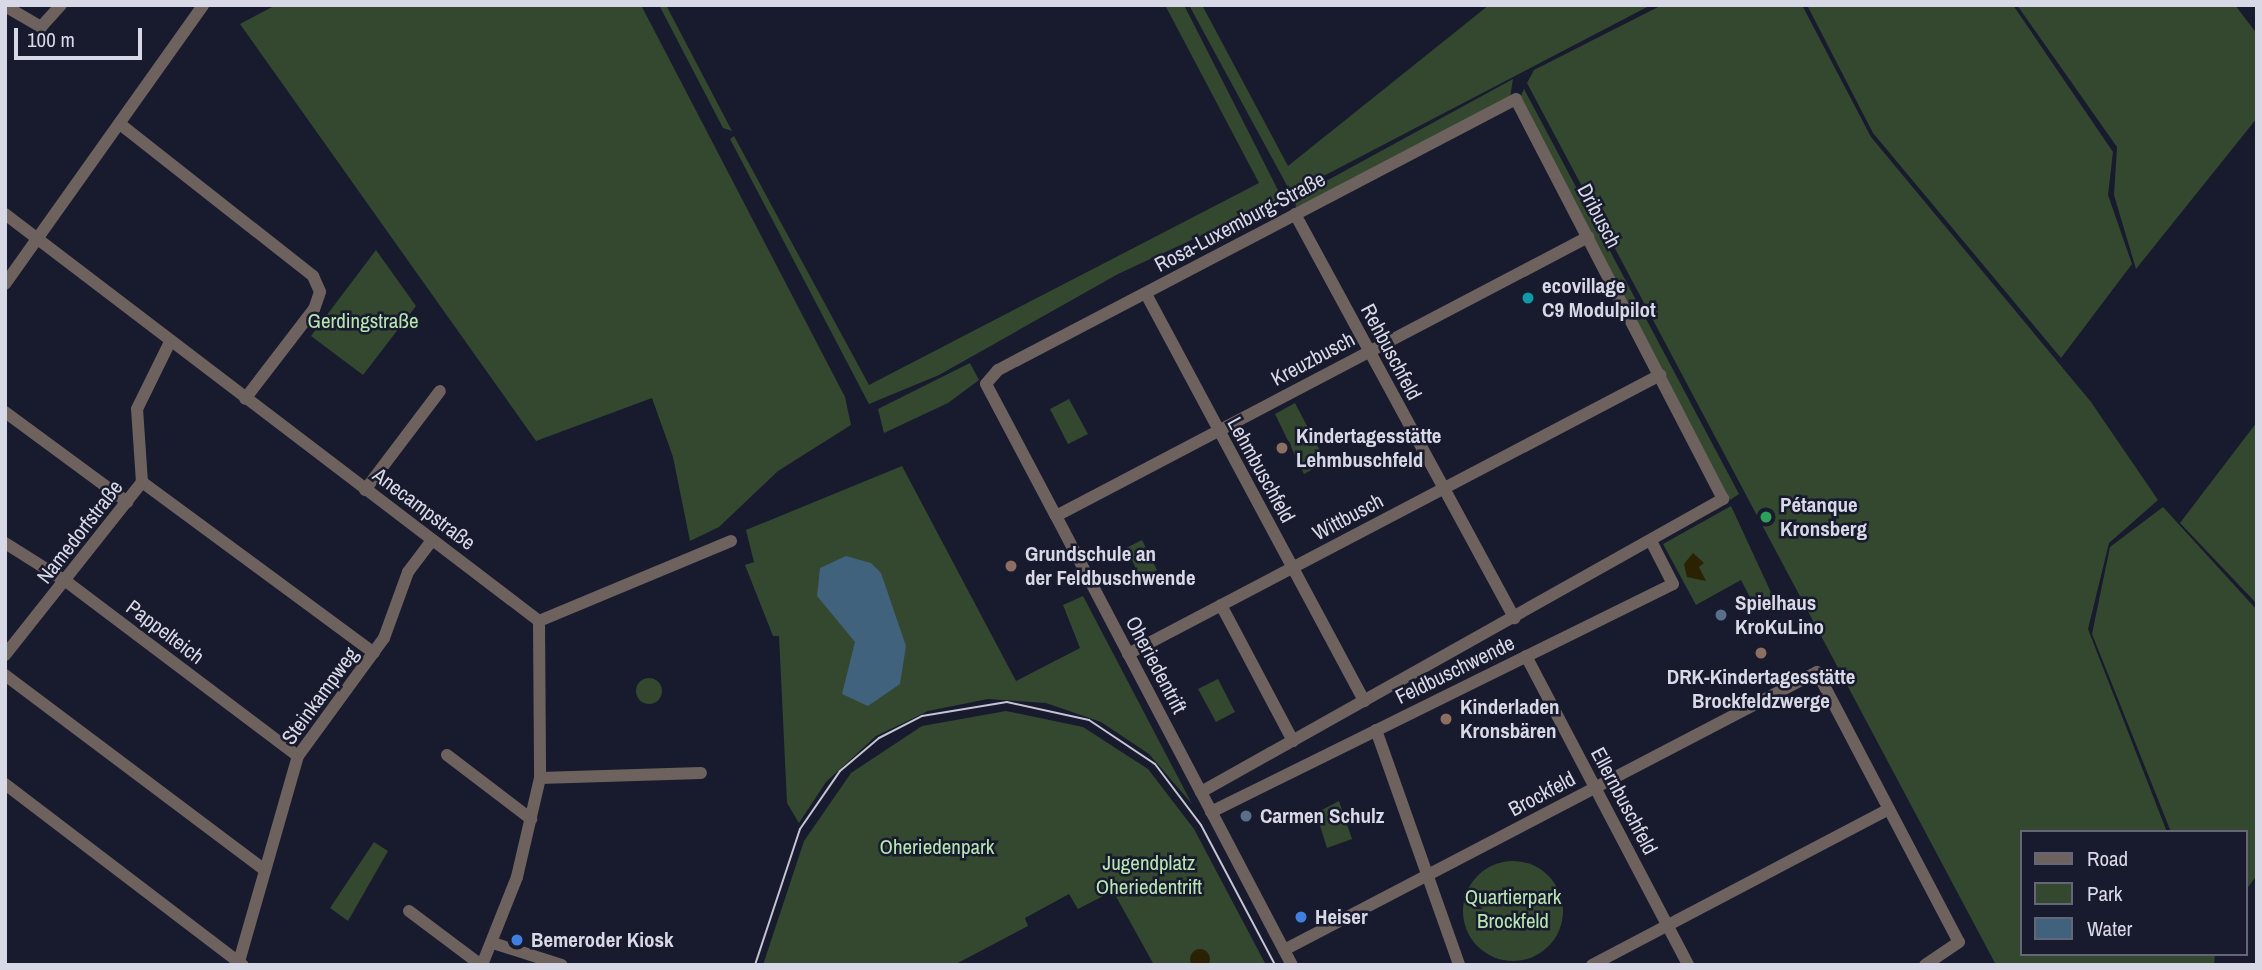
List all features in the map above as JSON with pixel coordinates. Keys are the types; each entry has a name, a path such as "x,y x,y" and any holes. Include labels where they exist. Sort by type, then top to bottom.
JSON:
{"street":[{"path":"5,6 41,27 61,5"},
{"path":"5,284 203,5"},
{"name":"Rosa-Luxemburg-Straße","path":"986,384 998,370 1516,99"},
{"name":"Dribusch","path":"1516,99 1723,499"},
{"path":"120,124 313,276 320,292 314,309 245,399"},
{"name":"Anecampstraße","path":"5,214 539,621"},
{"name":"Rehbuschfeld","path":"1295,214 1514,618"},
{"name":"Kreuzbusch","path":"1056,516 1588,237"},
{"name":"Lehmbuschfeld","path":"1146,294 1364,701"},
{"name":"Namedorfstraße","path":"5,654 67,582 142,482 137,409 170,342"},
{"name":"Wittbusch","path":"1128,654 1660,375"},
{"name":"Oheriedentrift","path":"986,384 1292,965"},
{"path":"365,490 440,391"},
{"path":"5,412 127,502"},
{"path":"142,482 374,653"},
{"name":"Feldbuschwende","path":"1201,792 1723,499"},
{"name":"Steinkampweg","path":"240,964 298,756 374,653 408,572 432,540"},
{"path":"409,911 482,965 493,943 531,818 540,778 539,621 731,541"},
{"name":"Feldbuschwende","path":"1212,812 1673,583 1651,541"},
{"name":"Pappelteich","path":"5,543 67,582 298,756"},
{"path":"1221,606 1293,741"},
{"name":"Ellernbuschfeld","path":"1526,656 1688,965"},
{"name":"Brockfeld","path":"1284,950 1817,672 1888,809"},
{"path":"5,675 265,870"},
{"path":"1376,730 1459,965"},
{"path":"447,755 531,818"},
{"path":"540,778 701,773"},
{"path":"5,784 240,964"},
{"path":"1592,965 1888,809 1958,947 1925,965"},
{"path":"493,943 562,965"}],"green space":[{"path":"276,5 641,5 845,397 851,425 778,471 719,527 690,541 673,457 652,398 536,441 240,24"},
{"path":"659,5 666,5 732,131 723,128"},
{"path":"1165,5 1184,5 1282,198 1118,274 939,375 869,404 730,139 734,136 869,385 1259,183"},
{"path":"1189,5 1202,5 1288,166 1489,5 1651,5 1291,193"},
{"path":"1802,5 1871,137 2091,402 2158,500 2109,543 2088,629 2166,830 2021,830 2021,956 2215,956 2214,965 1996,965 1527,83 1534,70 1660,6"},
{"path":"1807,5 2013,5 2113,152 2108,195 2132,264 2061,358 1873,133"},
{"path":"2017,5 2235,5 2257,34 2257,118 2136,269 2114,195 2117,147"},
{"path":"1513,79 1510,98 1296,210 1295,198"},
{"path":"1524,89 1739,494 1730,500 1520,98"},
{"name":"Gerdingstraße","path":"376,250 416,306 363,375 311,336"},
{"path":"970,363 979,380 948,403 884,433 878,409"},
{"path":"1069,399 1088,434 1068,444 1050,409"},
{"path":"1295,403 1326,462 1304,474 1275,414"},
{"path":"2257,422 2257,604 2180,523"},
{"path":"902,466 1016,681 1080,648 1063,605 1083,596 1192,804 1149,754 1101,722 1046,703 988,699 928,711 876,736 826,782 799,823 787,803 779,636 773,636 745,565 754,562 746,530"},
{"path":"1731,506 1775,601 1757,611 1741,580 1696,605 1663,544"},
{"path":"2163,507 2257,610 2257,875 2248,887 2248,830 2170,830 2092,634 2110,547"},
{"path":"1142,540 1157,570 1141,579 1126,548"},
{"path":"649,678 658,682 662,691 658,700 649,704 640,700 636,691 640,682"},
{"path":"1218,679 1235,712 1216,722 1198,689"},
{"name":"Oheriedenpark","path":"1006,711 1083,727 1148,769 1194,829 1266,965 1154,965 1113,891 1078,909 1069,894 1025,918 1028,926 954,965 763,965 804,841 851,773 922,726"},
{"path":"1339,801 1352,839 1327,848 1316,813"},
{"path":"374,842 388,851 348,921 330,908"},
{"name":"Quartierpark Brockfeld","path":"1513,861 1532,865 1549,875 1559,892 1563,911 1559,930 1549,947 1532,957 1513,961 1494,957 1477,947 1467,930 1463,911 1467,892 1477,875 1494,865"}],"sand":[{"path":"1693,553 1704,563 1699,567 1706,581 1687,577 1684,564"},
{"path":"1200,949 1207,952 1210,959 1207,966 1200,969 1193,966 1190,959 1193,952"}],"water":[{"path":"846,556 871,563 881,573 906,646 900,684 868,706 842,694 855,642 817,596 820,568"}],"tram line":[{"path":"755,965 800,829 840,771 879,738 922,716 1007,702 1089,720 1155,764 1201,825 1275,965"}],"place":[{"name":"ecovillage C9 Modulpilot","path":"1528,298"},
{"name":"Kindertagesstätte Lehmbuschfeld","path":"1282,448"},
{"name":"Pétanque Kronsberg","path":"1766,517"},
{"name":"Grundschule an der Feldbuschwende","path":"1011,566"},
{"name":"Spielhaus KroKuLino","path":"1721,615"},
{"name":"DRK-Kindertagesstätte Brockfeldzwerge","path":"1761,653"},
{"name":"Kinderladen Kronsbären","path":"1446,719"},
{"name":"Carmen Schulz","path":"1246,816"},
{"name":"Heiser","path":"1301,917"},
{"name":"Bemeroder Kiosk","path":"517,940"}],"park label":[{"name":"Jugendplatz Oheriedentrift","path":"1149,875"}]}
